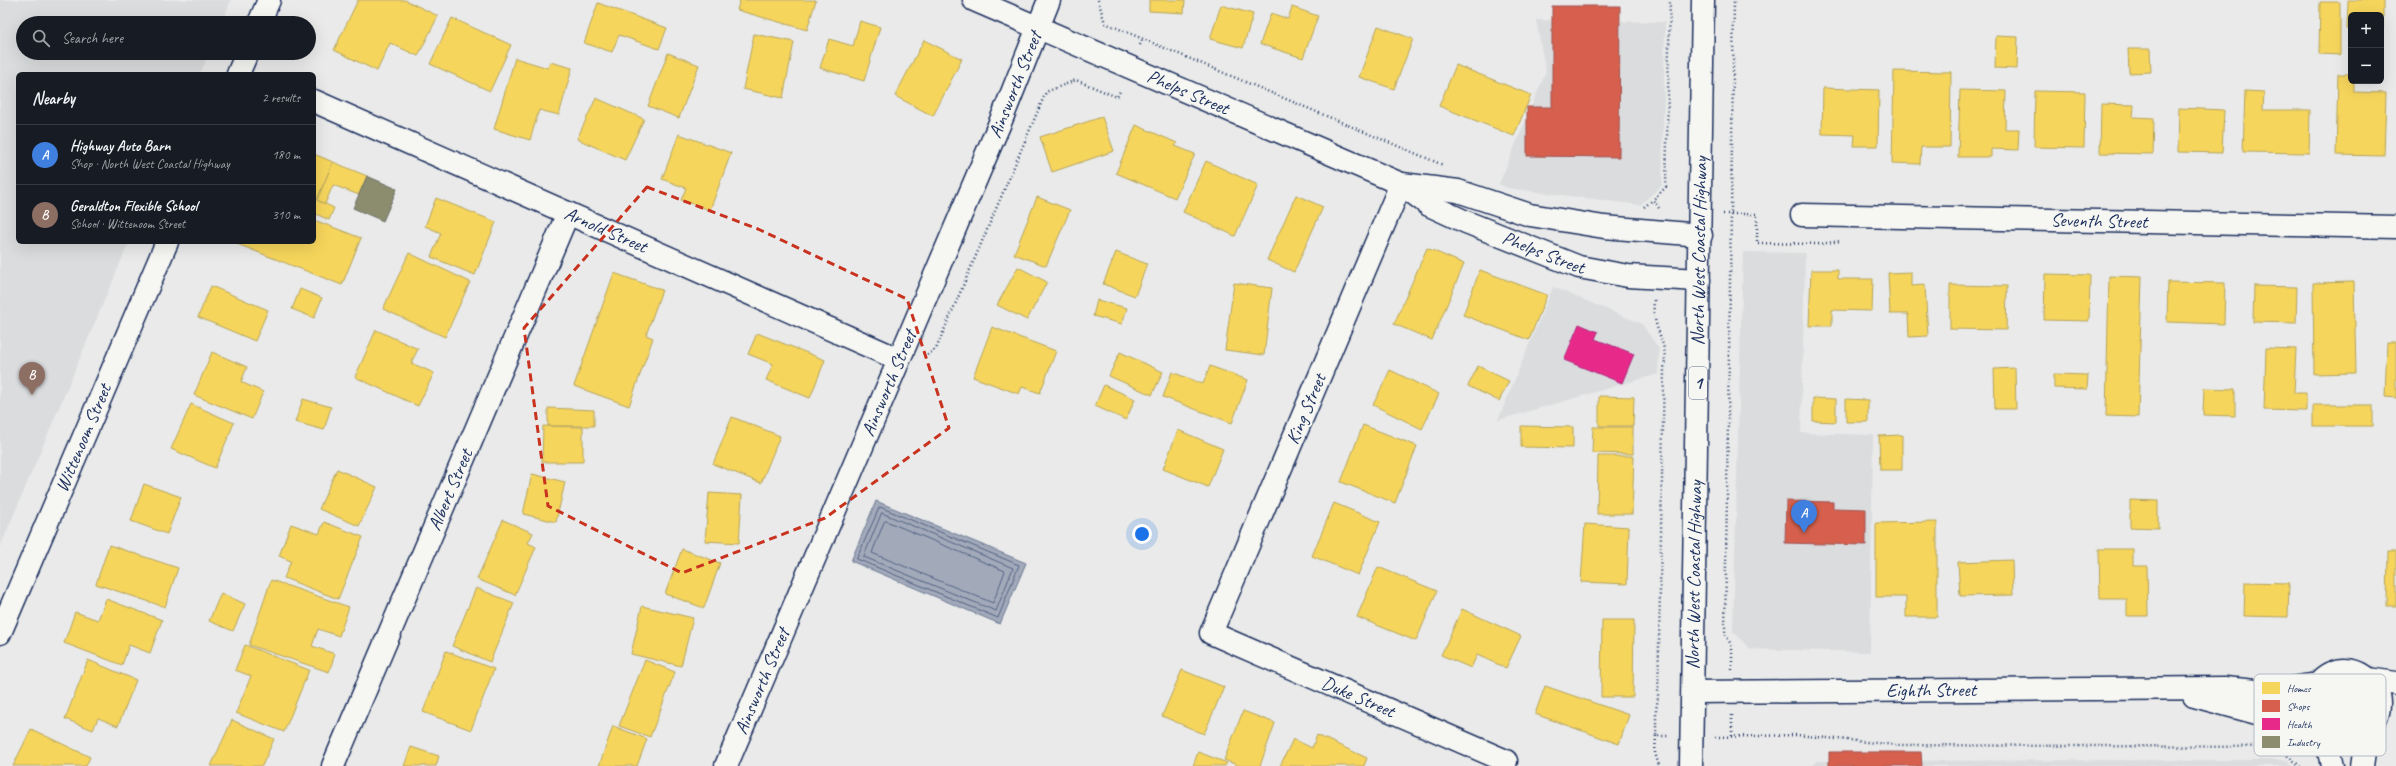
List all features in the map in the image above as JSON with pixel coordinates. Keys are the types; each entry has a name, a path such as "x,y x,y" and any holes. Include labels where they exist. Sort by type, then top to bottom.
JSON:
{"main road":[{"path":"262,16 269,0"},
{"name":"Phelps Street","path":"974,0 1401,184 1429,205 1466,222 1579,267 1628,276 1699,280"},
{"name":"Ainsworth Street","path":"726,766 898,359 1002,118 1049,0"},
{"name":"North West Coastal Highway","path":"1691,766 1704,0"},
{"name":"Arnold Street","path":"316,102 898,359"},
{"name":"Phelps Street","path":"1401,184 1458,191 1530,215 1604,228 1701,235"},
{"name":"King Street","path":"1212,634 1401,184"},
{"name":"Albert Street","path":"333,766 568,213"},
{"name":"Seventh Street","path":"1802,215 2396,227"},
{"name":"Wittenoom Street","path":"0,633 166,244"},
{"name":"Duke Street","path":"1212,634 1504,763"},
{"path":"2329,674 2336,671 2358,672 2361,674"},
{"path":"2386,682 2396,683"},
{"name":"Eighth Street","path":"1693,692 2225,688 2254,691"},
{"name":"Eighth Street","path":"2170,689 2254,712"},
{"path":"2386,721 2396,718"},
{"path":"2329,756 2332,766"},
{"path":"2362,766 2364,756"}],"path":[{"path":"1098,0 1105,23 1447,166"},
{"path":"1642,209 1666,187 1670,0"},
{"path":"1732,647 1725,633 1734,0"},
{"path":"925,356 936,348 1046,92 1076,80 1117,97"},
{"path":"1653,200 1661,210"},
{"path":"1653,309 1653,320 1665,346 1666,358 1664,368 1658,698 1656,710 1655,753 1659,766"},
{"path":"1732,737 1797,735 1896,745 2254,747"},
{"path":"1656,736 1662,736"},
{"path":"2288,756 2300,766"}],"highlighted area":[{"path":"647,187 758,229 907,299 949,428 825,518 682,573 548,506 524,328"}],"shaded area":[{"path":"0,0 231,0 225,16 16,16 16,60 206,60 201,72 16,72 16,244 128,244 0,547"},
{"path":"1536,20 1665,22 1662,185 1640,205 1508,188 1499,184 1546,72"},
{"path":"1743,252 1805,253 1801,433 1873,435 1870,652 1750,649 1733,631"},
{"path":"1553,287 1642,324 1659,349 1658,374 1498,420"},
{"path":"2288,760 2293,766 1812,766 1818,761"}],"water":[{"path":"876,501 1026,563 1000,624 851,561"}],"building: Homes":[{"path":"358,0 405,0 438,16 418,56 390,43 377,71 334,50"},
{"path":"740,0 816,0 807,30 737,10"},
{"path":"1149,0 1185,0 1184,13 1149,11"},
{"path":"2348,0 2383,0 2383,12 2348,12 2347,29"},
{"path":"2320,2 2340,2 2340,55 2319,54"},
{"path":"598,3 667,28 659,49 619,35 612,52 584,43"},
{"path":"1221,5 1253,14 1243,48 1210,39"},
{"path":"1292,7 1318,16 1303,58 1260,44 1271,13 1288,19"},
{"path":"452,18 511,45 490,91 430,64"},
{"path":"860,21 880,27 864,81 820,68 829,39 853,46"},
{"path":"1378,26 1413,39 1394,89 1359,77"},
{"path":"754,34 794,42 783,98 743,89"},
{"path":"1996,36 2018,37 2017,69 1995,68"},
{"path":"924,40 962,59 933,116 895,96"},
{"path":"2128,49 2150,49 2151,72 2129,73"},
{"path":"668,53 699,65 679,118 648,106"},
{"path":"515,58 548,68 550,62 572,68 559,115 539,110 530,140 494,129"},
{"path":"1456,65 1531,95 1514,136 1439,106"},
{"path":"1894,71 1951,72 1950,147 1921,147 1920,164 1892,163"},
{"path":"2338,74 2348,74 2348,84 2354,84 2354,92 2386,93 2384,156 2336,155"},
{"path":"1823,88 1879,90 1878,146 1854,146 1855,135 1822,134"},
{"path":"1960,90 2006,91 2005,129 2019,129 2018,150 1991,149 1991,157 1958,157"},
{"path":"2035,91 2085,92 2084,148 2034,147"},
{"path":"2245,91 2264,92 2263,110 2310,110 2309,153 2243,152"},
{"path":"596,98 644,119 625,160 577,139"},
{"path":"2101,104 2134,105 2133,117 2154,118 2153,154 2100,153"},
{"path":"2179,108 2224,110 2222,153 2178,152"},
{"path":"1102,117 1114,151 1052,172 1040,137"},
{"path":"1136,125 1177,143 1175,146 1195,154 1175,198 1116,173"},
{"path":"679,134 731,153 710,210 681,200 686,188 662,179"},
{"path":"316,155 333,162 317,200 334,208 329,220 316,214"},
{"path":"1206,161 1258,185 1235,236 1183,212"},
{"path":"333,162 367,176 359,195 333,185 325,204 317,200"},
{"path":"1296,195 1323,207 1294,272 1267,260"},
{"path":"1037,197 1070,210 1046,266 1014,254"},
{"path":"436,198 496,222 475,275 431,257 441,233 425,226"},
{"path":"316,221 361,238 342,285 237,244 316,244"},
{"path":"1427,248 1464,264 1432,340 1394,324"},
{"path":"1116,252 1147,264 1135,296 1103,284"},
{"path":"409,253 470,282 445,337 383,309"},
{"path":"1018,267 1047,282 1027,320 997,305"},
{"path":"1480,270 1547,295 1529,340 1463,315"},
{"path":"1811,270 1838,270 1838,279 1873,279 1872,311 1832,310 1832,326 1809,326"},
{"path":"1911,272 1911,286 1925,285 1928,336 1909,337 1908,314 1890,314 1888,273"},
{"path":"614,273 662,290 646,335 653,338 629,406 574,386"},
{"path":"2045,274 2090,275 2089,321 2044,320"},
{"path":"2109,276 2142,277 2138,417 2106,416"},
{"path":"2168,282 2225,283 2224,324 2167,322"},
{"path":"2354,282 2356,373 2314,374 2313,283"},
{"path":"1234,283 1272,288 1264,355 1225,350"},
{"path":"1950,285 2007,286 2006,330 1950,329"},
{"path":"211,286 268,310 255,341 198,317"},
{"path":"2254,286 2297,287 2296,323 2253,322"},
{"path":"300,289 322,298 314,318 292,309"},
{"path":"1097,300 1127,308 1122,324 1093,316"},
{"path":"992,327 1056,351 1040,393 1022,387 1019,394 973,377"},
{"path":"376,330 418,349 411,363 434,373 418,406 355,377"},
{"path":"757,333 825,360 810,398 766,380 773,364 748,354"},
{"path":"2387,342 2396,342 2396,398 2385,397"},
{"path":"2266,348 2296,349 2294,393 2306,393 2306,411 2264,410"},
{"path":"212,352 247,367 241,382 263,392 252,419 194,395"},
{"path":"1120,352 1163,372 1152,395 1109,376"},
{"path":"1210,366 1248,380 1232,423 1163,397 1172,372 1203,384"},
{"path":"1478,366 1509,381 1499,401 1468,386"},
{"path":"2015,368 2016,409 1995,409 1994,369"},
{"path":"1390,370 1439,394 1422,429 1373,405"},
{"path":"2054,374 2088,375 2087,389 2054,388"},
{"path":"1104,385 1135,399 1126,420 1095,406"},
{"path":"2204,388 2235,389 2235,416 2203,415"},
{"path":"1599,396 1634,397 1633,426 1599,426"},
{"path":"1813,398 1836,399 1836,422 1813,421"},
{"path":"303,399 331,407 324,430 295,422"},
{"path":"1846,399 1868,400 1868,422 1846,422"},
{"path":"191,404 234,423 215,468 171,449"},
{"path":"2313,405 2373,405 2373,426 2313,426"},
{"path":"548,408 594,410 594,426 548,426"},
{"path":"732,417 780,436 761,483 713,464"},
{"path":"1363,425 1417,446 1395,503 1341,482"},
{"path":"543,426 583,427 583,462 542,462"},
{"path":"1521,426 1573,427 1573,448 1521,447"},
{"path":"1593,427 1633,427 1633,454 1592,453"},
{"path":"1178,430 1223,449 1208,487 1163,469"},
{"path":"1902,435 1902,470 1880,470 1879,436"},
{"path":"1598,456 1634,456 1632,514 1597,514"},
{"path":"337,469 377,487 359,526 319,509"},
{"path":"532,474 565,482 556,522 523,514"},
{"path":"144,484 181,497 167,534 131,521"},
{"path":"709,493 742,495 739,543 705,541"},
{"path":"2130,500 2158,501 2158,528 2130,527"},
{"path":"1334,503 1380,522 1358,575 1312,556"},
{"path":"503,520 533,533 528,543 536,547 515,595 477,579"},
{"path":"324,522 363,537 338,599 284,578 291,561 279,556 291,524 319,534"},
{"path":"1937,522 1937,617 1906,617 1906,597 1876,597 1876,523"},
{"path":"1585,524 1629,527 1627,584 1581,582"},
{"path":"109,545 178,568 165,607 96,584"},
{"path":"682,549 720,563 704,608 665,594"},
{"path":"2099,549 2133,549 2133,566 2147,566 2148,616 2127,616 2127,599 2100,599"},
{"path":"2388,552 2396,552 2396,606 2387,606"},
{"path":"2012,560 2013,595 1960,596 1958,562"},
{"path":"1378,567 1437,591 1416,641 1357,617"},
{"path":"271,580 349,607 339,636 318,629 312,646 335,654 329,672 249,645"},
{"path":"2245,582 2289,583 2288,617 2244,616"},
{"path":"476,588 514,603 490,662 452,646"},
{"path":"221,593 245,604 233,631 209,621"},
{"path":"106,599 162,620 150,653 129,645 122,665 64,643 75,612 98,620"},
{"path":"642,606 693,618 681,666 631,654"},
{"path":"1462,609 1521,636 1506,668 1477,655 1471,668 1441,655"},
{"path":"1602,620 1634,620 1633,697 1601,697"},
{"path":"245,645 309,670 284,732 236,713 251,676 235,670"},
{"path":"446,651 494,669 471,730 423,712"},
{"path":"88,660 136,680 118,726 98,718 93,730 65,719"},
{"path":"645,660 675,672 650,737 619,726"},
{"path":"1182,670 1224,687 1204,734 1162,716"},
{"path":"1545,686 1629,715 1619,744 1535,714"},
{"path":"1243,711 1275,723 1260,766 1240,766 1224,760"},
{"path":"232,720 274,739 262,766 211,766"},
{"path":"613,726 647,739 637,766 599,766"},
{"path":"31,729 90,757 86,766 13,766"},
{"path":"1317,735 1367,758 1364,766 1280,766 1293,739 1312,748"},
{"path":"411,747 439,756 436,766 404,766"},
{"path":"1198,752 1227,763 1225,766 1193,766"}],"building: Shops":[{"path":"1552,6 1620,6 1619,157 1527,156 1527,107 1552,107"},
{"path":"1786,501 1833,502 1833,508 1866,509 1866,545 1785,543"},
{"path":"1829,752 1921,752 1922,766 1829,766"}],"building: Health":[{"path":"1579,324 1598,332 1595,339 1634,354 1622,383 1564,360"}],"building: Industry":[{"path":"367,176 397,189 383,221 353,208"}],"place":[{"name":"Geraldton Flexible School","path":"32,395"},
{"name":"Highway Auto Barn","path":"1804,533"}]}
